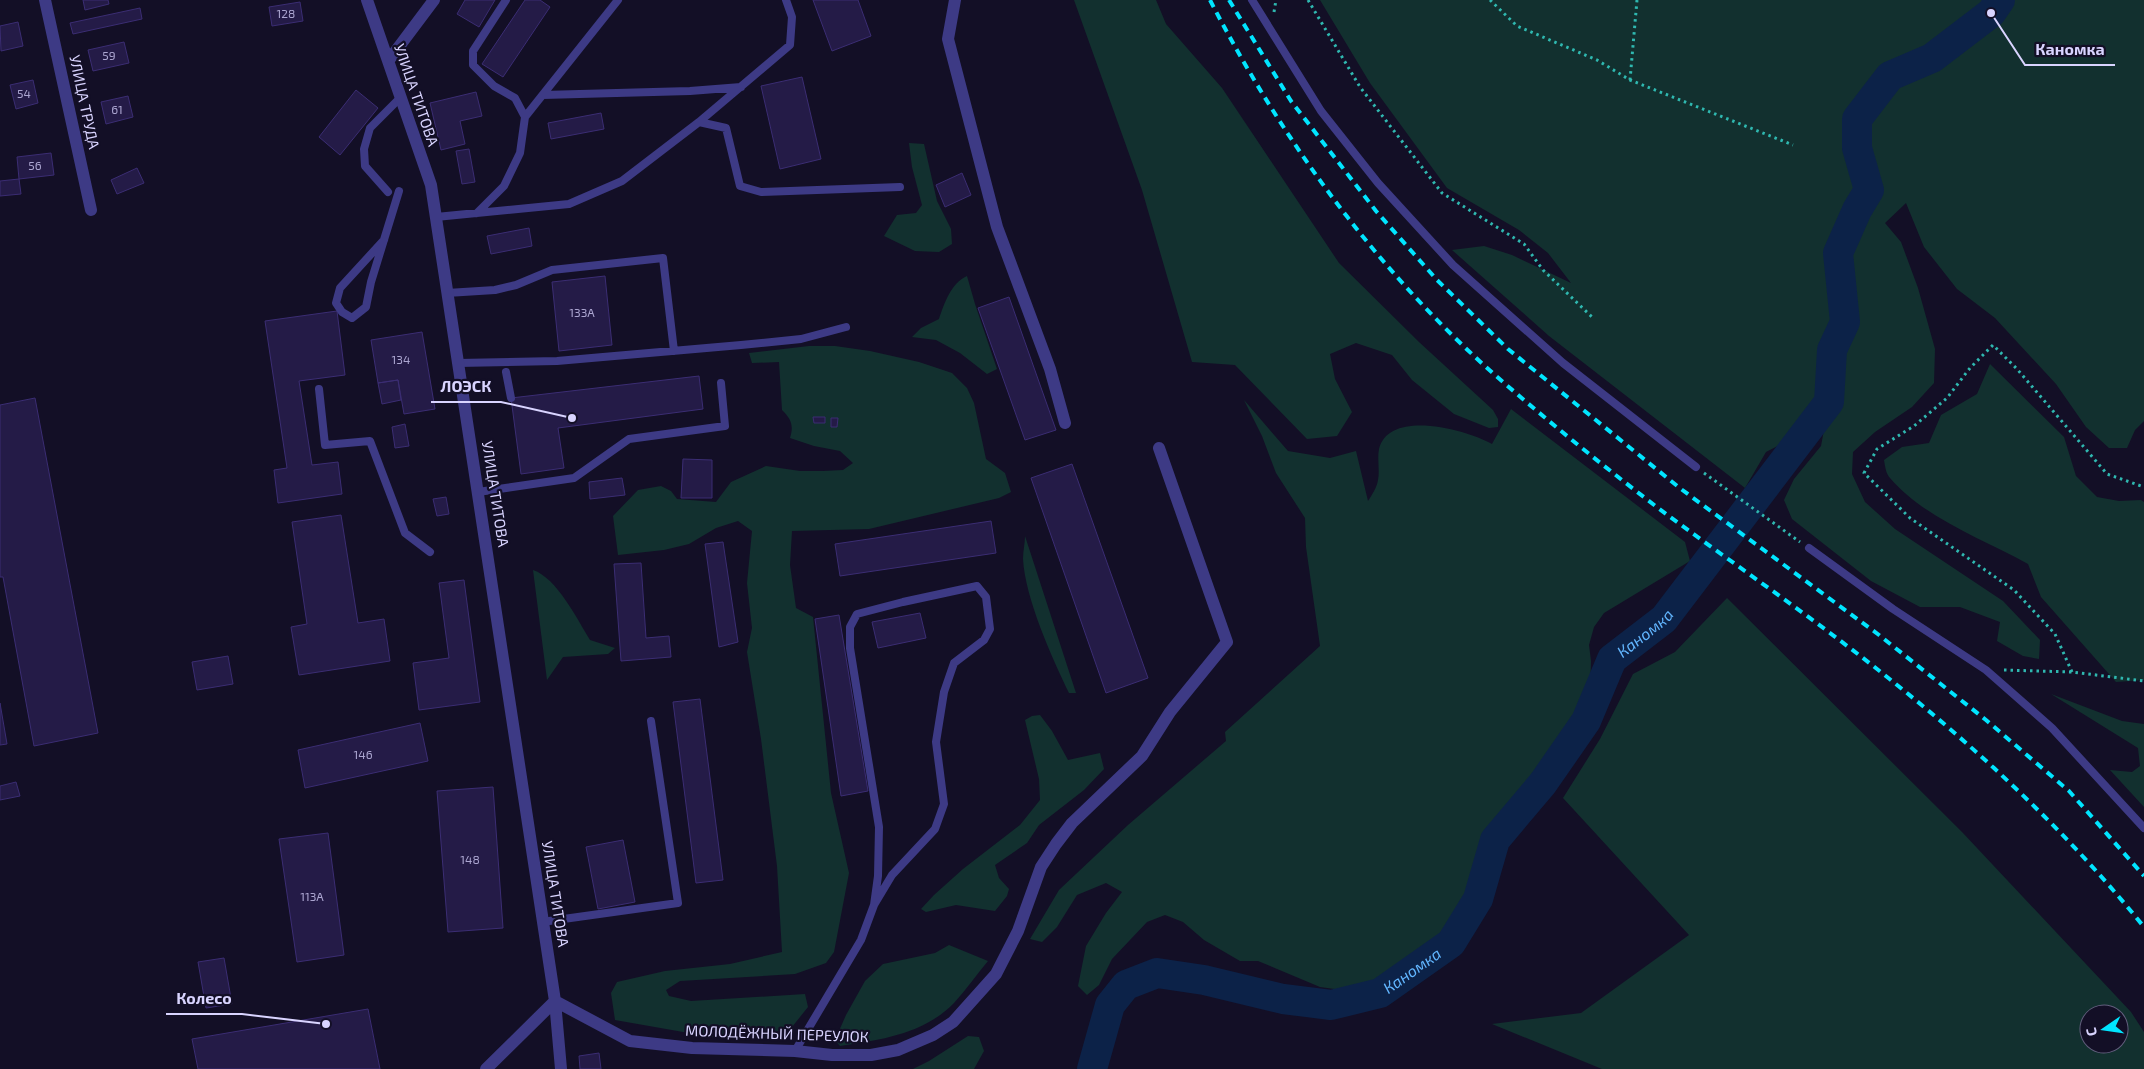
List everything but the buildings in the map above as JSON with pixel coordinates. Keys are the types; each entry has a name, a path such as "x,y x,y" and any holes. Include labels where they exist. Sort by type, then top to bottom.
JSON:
{"street":[{"name":"УЛИЦА ТРУДА","path":"45,0 91,210"},
{"name":"УЛИЦА ТИТОВА","path":"367,0 430,186 436,217 555,1002 561,1069"},
{"path":"388,60 434,0"},
{"path":"955,0 948,39 996,227 1050,369 1065,423"},
{"name":"МОЛОДЁЖНЫЙ ПЕРЕУЛОК","path":"555,1002 630,1041 692,1048 870,1055 898,1050 934,1035 953,1022 996,974 1018,931 1041,867 1056,844 1072,823 1142,756 1170,712 1227,642 1159,448"},
{"path":"486,1069 555,1002"}],"lane":[{"path":"506,0 473,51 473,65 494,86 516,98 525,117"},
{"path":"477,213 504,186 520,153 525,117 618,0"},
{"path":"436,217 569,204 622,181 699,122 790,45 792,17 786,0"},
{"path":"1252,0 1321,111 1378,183 1453,265 1563,363 1696,467"},
{"path":"543,95 690,91 741,87"},
{"path":"388,192 365,166 364,149 370,128 401,97"},
{"path":"699,122 726,128 740,186 761,192 900,187"},
{"path":"384,240 340,288 336,303 342,312 352,318 366,307 399,191"},
{"path":"447,293 516,285 552,270 663,258 674,351"},
{"path":"458,363 556,361 674,351 801,339 846,327"},
{"path":"506,372 511,398"},
{"path":"478,492 574,478 629,439 725,426 721,383"},
{"path":"319,389 325,445 370,441 405,533 430,552"},
{"path":"1809,548 1893,609 1986,670 2052,728 2144,828"},
{"path":"795,1051 861,940 874,905 892,875 935,829 944,804 936,742 944,692 954,663 984,640 990,629 986,596 977,586 857,614 850,626 850,648 879,827 878,876 874,905"},
{"path":"542,922 678,903 651,721"}],"path":[{"path":"1308,0 1360,86 1442,193 1524,244 1543,270 1594,319"},
{"path":"1490,0 1517,26 1597,60 1630,80 1793,144"},
{"path":"1630,80 1637,0"},
{"path":"2072,672 2055,634 2014,590 1910,518 1864,473 1877,449 1914,426 1946,398 1970,368 1993,345 2017,369 2107,474 2144,487"},
{"path":"1696,467 1809,548"},
{"path":"1986,670 2072,672 2144,681"}],"green space":[{"path":"1074,0 1156,0 1166,24 1222,88 1339,263 1419,342 1493,410 1498,419 1498,427 1489,428 1454,414 1412,380 1392,355 1356,343 1330,354 1335,379 1352,412 1337,436 1307,439 1235,365 1192,362 1142,190"},
{"path":"1320,0 2144,0 2144,421 2135,430 2127,448 2109,448 2086,427 2056,384 1995,318 1957,289 1924,247 1906,203 1885,223 1901,242 1918,288 1935,349 1934,383 1912,407 1875,432 1853,452 1852,474 1865,502 1895,529 2003,601 2040,640 2039,659 2023,656 1997,641 2000,622 1960,607 1920,607 1871,581 1792,519 1784,500 1794,479 1821,446 1829,403 1787,441 1766,452 1745,488 1549,336 1452,250 1484,246 1512,255 1571,283 1548,253 1519,230 1447,188 1370,83"},
{"path":"909,143 924,144 937,201 951,229 952,244 939,252 915,251 884,236 897,215 916,213 922,205 912,167"},
{"path":"967,276 997,369 987,374 960,353 936,340 912,337 921,328 939,319 952,289 961,279"},
{"path":"809,346 835,346 870,351 919,362 952,373 967,388 974,403 986,459 1005,473 1011,492 999,498 869,529 792,531 790,565 796,608 813,617 831,793 849,873 834,952 826,963 795,974 680,981 666,990 669,996 691,1001 805,994 808,1007 784,1037 723,1039 615,1020 611,993 617,982 665,971 730,964 782,952 777,866 761,739 747,652 752,628 747,583 752,531 738,521 716,528 689,544 664,550 618,555 613,516 638,490 661,486 671,491 677,499 716,502 731,482 766,466 800,471 823,471 843,470 853,463 840,451 814,446 790,438 791,422 782,410 779,362 752,363 749,353"},
{"path":"1990,364 2064,437 2076,476 2097,497 2119,501 2141,500 2144,502 2144,680 2116,682 2041,597 2028,564 1955,527 1920,505 1890,478 1886,470 1884,460 1902,447 1929,443 1941,415 1977,394"},
{"path":"1244,400 1288,451 1330,458 1356,451 1368,501 1377,483 1379,449 1386,436 1398,429 1413,426 1430,426 1466,433 1492,444 1511,409 1685,542 1690,561 1604,613 1594,627 1589,645 1591,661 1590,696 1576,728 1485,846 1480,858 1472,904 1460,921 1430,951 1397,975 1356,992 1320,987 1258,961 1240,961 1204,940 1183,922 1165,915 1147,922 1112,959 1099,985 1087,995 1078,986 1086,946 1106,913 1122,892 1106,883 1077,895 1057,927 1042,942 1030,939 1059,890 1128,825 1226,741 1225,732 1320,646 1306,547 1305,518 1276,473 1262,436"},
{"path":"1025,536 1076,693 1069,693 1034,609 1023,559"},
{"path":"533,570 542,574 558,590 590,640 615,648 608,654 563,657 547,680"},
{"path":"1727,598 1962,832 2123,1004 2079,1004 2079,1054 2129,1054 2129,1010 2144,1032 2144,1069 1602,1069 1492,1024 1581,1013 1689,935 1563,798 1600,739 1633,674 1675,652"},
{"path":"2051,694 2122,721 2144,724 2144,807 2110,770 2132,772 2140,766 2138,748"},
{"path":"1040,715 1052,731 1068,760 1100,753 1104,769 1084,790 1039,825 1027,843 995,865 999,878 1009,889 1007,896 995,911 956,905 926,912 921,909 934,895 963,869 1020,825 1040,800 1039,779 1025,720 1032,716"},
{"path":"949,945 988,961 954,1003 942,1014 915,1029 886,1038 840,1046 835,1040 846,1015 865,981 883,964 935,953"},
{"path":"968,1036 979,1037 984,1051 974,1069 913,1069 929,1061"}],"waterway":[{"name":"Каномка","path":"1092,1069 1110,1005 1126,985 1157,973 1204,980 1283,999 1331,1005 1380,993 1451,943 1478,899 1495,840 1543,783 1586,721 1612,659 1664,619 1829,402 1832,350 1845,322 1838,253 1857,210 1869,190 1857,148 1857,119 1890,76 1932,58 1991,13 2000,0"}],"railway":[{"path":"1210,0 1268,103 1335,201 1410,292 1452,334 1516,393 1623,480 1666,514 1844,644 1935,716 1999,772 2059,832 2117,894 2144,927"},
{"path":"1229,0 1291,101 1376,211 1437,280 1508,349 1681,489 1879,635 1986,720 2069,791 2144,876"}],"place":[{"name":"Каномка","path":"1991,13"},
{"name":"ЛОЭСК","path":"572,418"},
{"name":"Колесо","path":"326,1024"}]}
